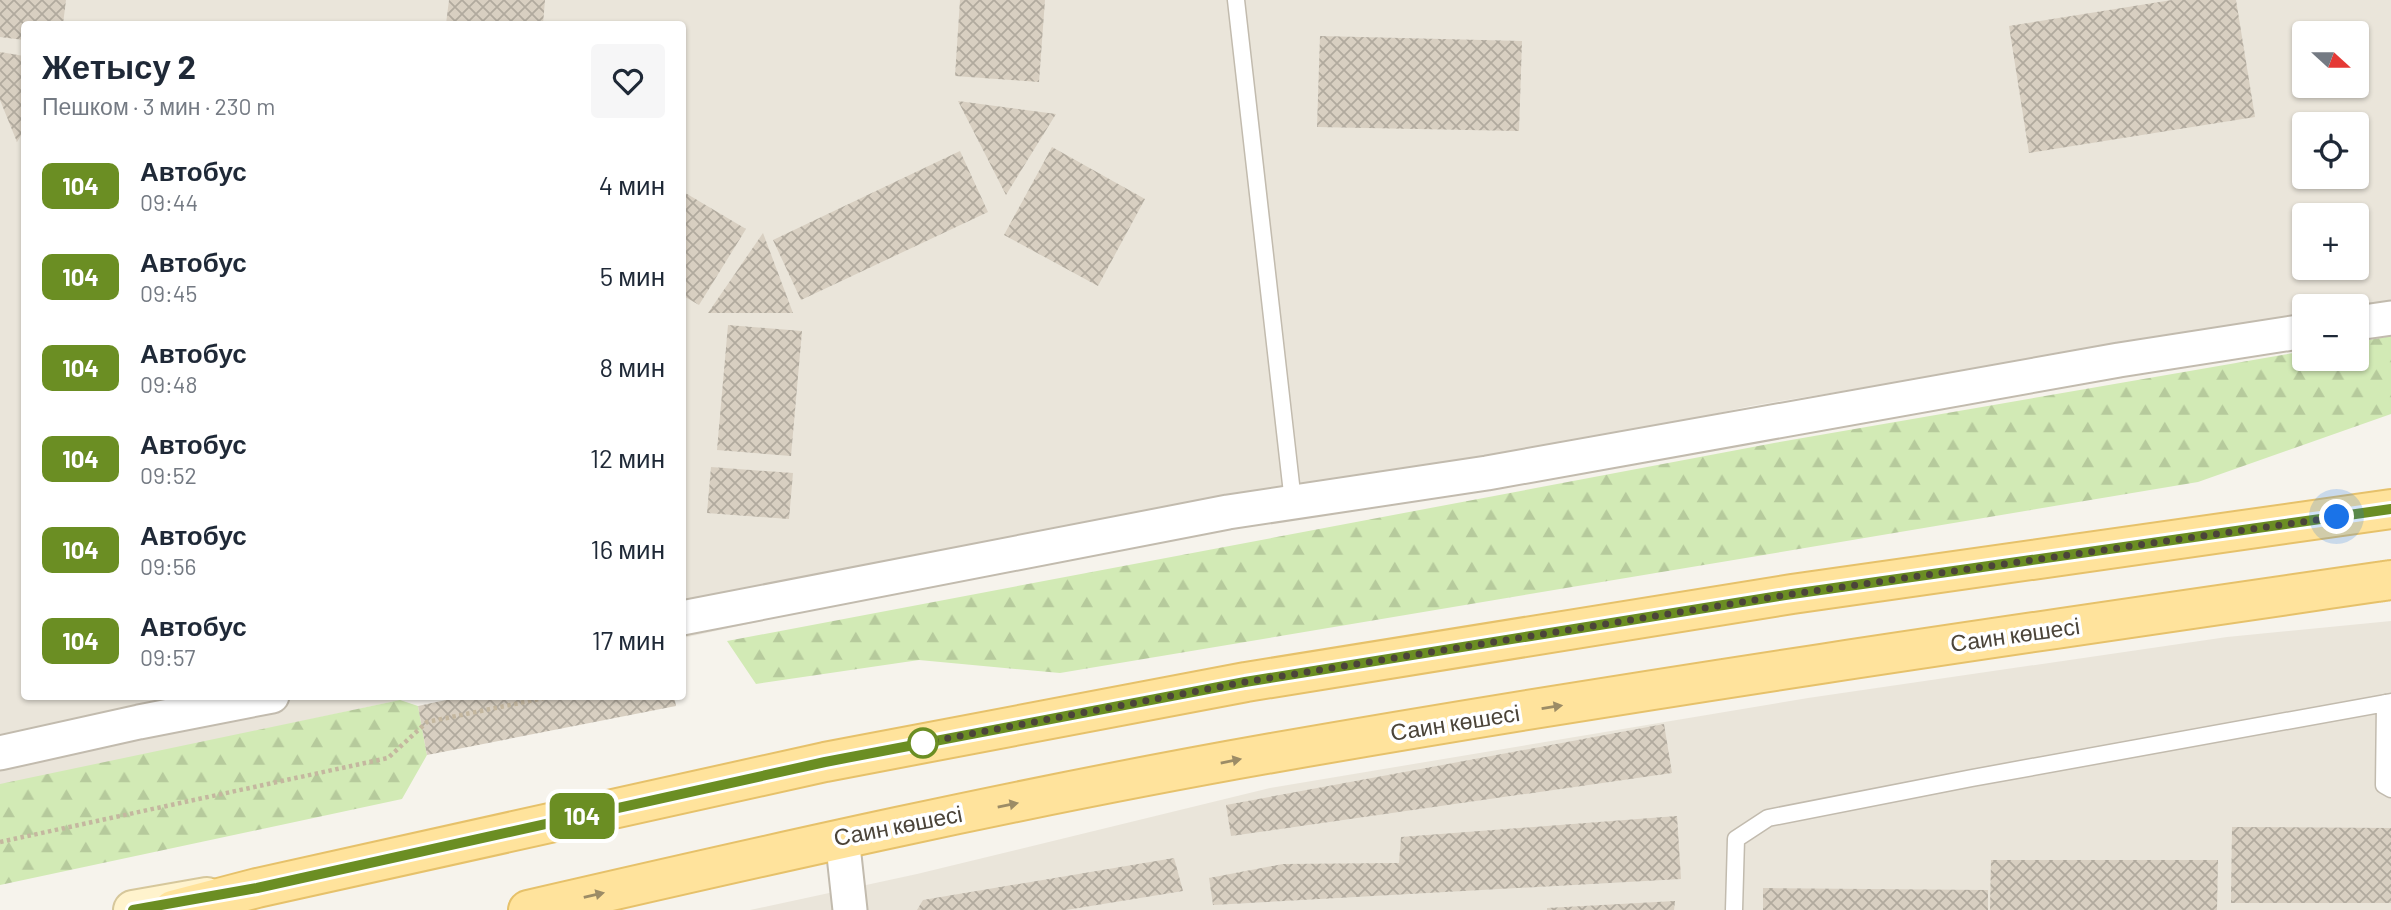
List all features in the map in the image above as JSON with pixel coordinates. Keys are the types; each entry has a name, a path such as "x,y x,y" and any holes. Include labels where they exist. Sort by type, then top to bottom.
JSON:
{"main road":[{"path":"173,910 257,888 825,762 1245,682 1792,594 2391,509"},
{"name":"Саин көшесі","path":"528,910 842,837 1296,749 1815,664 2391,580"},
{"path":"133,910 257,888"}],"street":[{"path":"2369,321 2391,318"},
{"path":"686,617 1228,512 1487,473 2119,360 2292,333"},
{"path":"0,753 252,700"},
{"path":"842,837 850,910"}],"lane":[{"path":"1238,0 1293,502"},
{"path":"1734,910 1736,839 1768,818 1972,778 2388,703 2384,785 2391,789"}],"path":[{"path":"0,842 388,758 427,722 534,700"}],"shaded area":[{"path":"0,0 2391,0 2391,302 2369,305 2369,294 2292,294 2292,318 1751,406 686,637 686,21 21,21 21,700 400,700 0,786"},
{"path":"2391,621 2391,910 750,910 917,874 1270,788 1808,698 2227,637"}],"green space":[{"path":"2391,336 2391,414 2198,482 1060,673 919,660 756,684 727,641 1774,443 2292,353 2292,371 2369,371 2369,340"},
{"path":"400,700 418,706 427,755 402,799 0,885 0,784"}],"building":[{"path":"0,0 66,0 63,21 21,21 21,40 0,37"},
{"path":"449,0 545,0 543,21 446,21"},
{"path":"960,0 1045,0 1039,82 955,76"},
{"path":"2172,0 2236,0 2255,117 2029,153 2009,26"},
{"path":"1320,36 1522,41 1519,131 1317,127"},
{"path":"0,52 21,56 21,135 17,142 0,100"},
{"path":"958,101 1056,114 1006,195"},
{"path":"1052,147 1145,199 1098,286 1004,235"},
{"path":"960,151 988,212 801,300 773,240"},
{"path":"686,193 746,229 699,305 686,297"},
{"path":"763,233 793,313 708,313"},
{"path":"728,325 802,331 791,456 717,450"},
{"path":"711,467 793,473 789,519 707,513"},
{"path":"446,700 675,700 676,706 427,755 418,706"},
{"path":"1664,724 1672,773 1231,836 1226,805"},
{"path":"1677,816 1681,879 1213,905 1209,878 1283,864 1399,863 1401,837"},
{"path":"2232,827 2391,828 2391,903 2231,903"},
{"path":"1174,858 1183,891 1066,910 917,910 923,900"},
{"path":"1991,860 2218,860 2217,910 1990,910"},
{"path":"1763,888 1988,890 1988,910 1763,910"},
{"path":"1675,901 1674,910 1547,910 1547,908"}],"bus line":[{"name":"104","path":"133,910 257,888 825,762 1245,682 1792,594 2391,509"}],"route":[{"path":"923,743 1245,682 1792,594 2337,517"}]}
